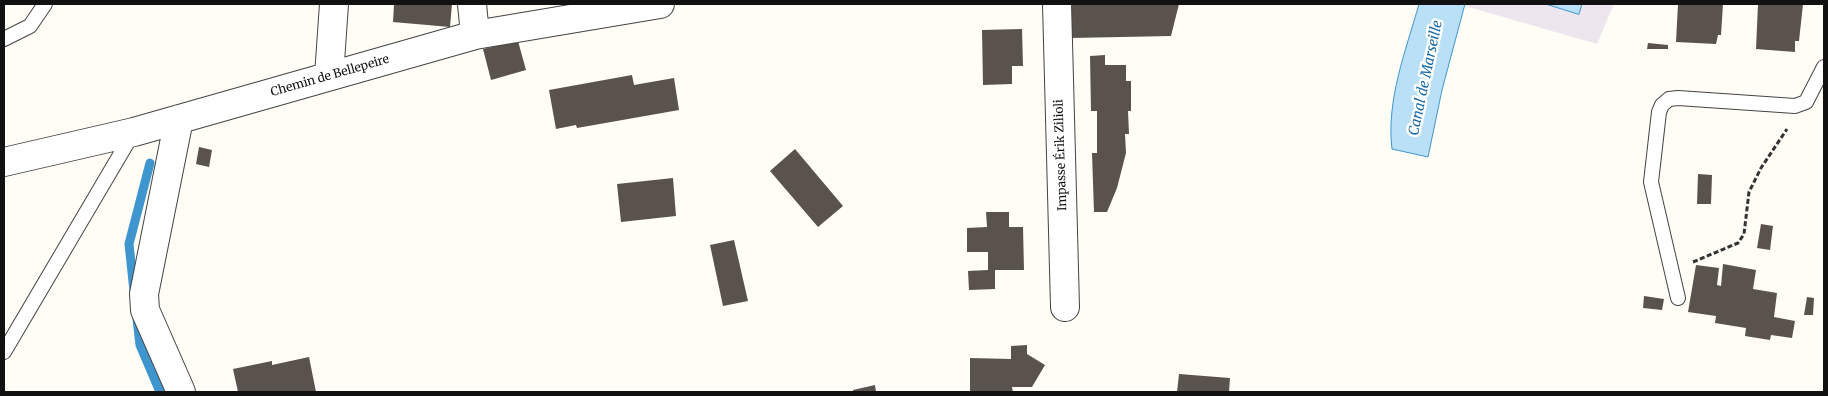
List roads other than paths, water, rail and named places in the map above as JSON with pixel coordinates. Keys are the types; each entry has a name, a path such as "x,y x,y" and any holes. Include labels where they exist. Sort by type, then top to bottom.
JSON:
{"street":[{"path":"329,76 334,4"},
{"path":"472,4 475,35"},
{"name":"Chemin de Bellepeire","path":"4,162 134,132 475,35 660,4"},
{"name":"Impasse Érik Zilioli","path":"1057,4 1065,307"},
{"path":"179,119 144,294 145,310 181,392"}],"lane":[{"path":"4,39 30,26 45,4"},
{"path":"1678,298 1651,182 1656,130 1662,104 1669,99 1678,98 1795,106 1806,102 1824,67"},
{"path":"4,352 134,132"}],"water":[{"name":"Canal de Marseille","path":"1419,4 1465,4 1442,90 1428,157 1392,149 1391,131 1394,94"},
{"path":"1546,4 1582,4 1579,14"}],"waterway":[{"path":"134,291 129,244 150,163"},
{"path":"137,319 140,345 160,392"}]}
